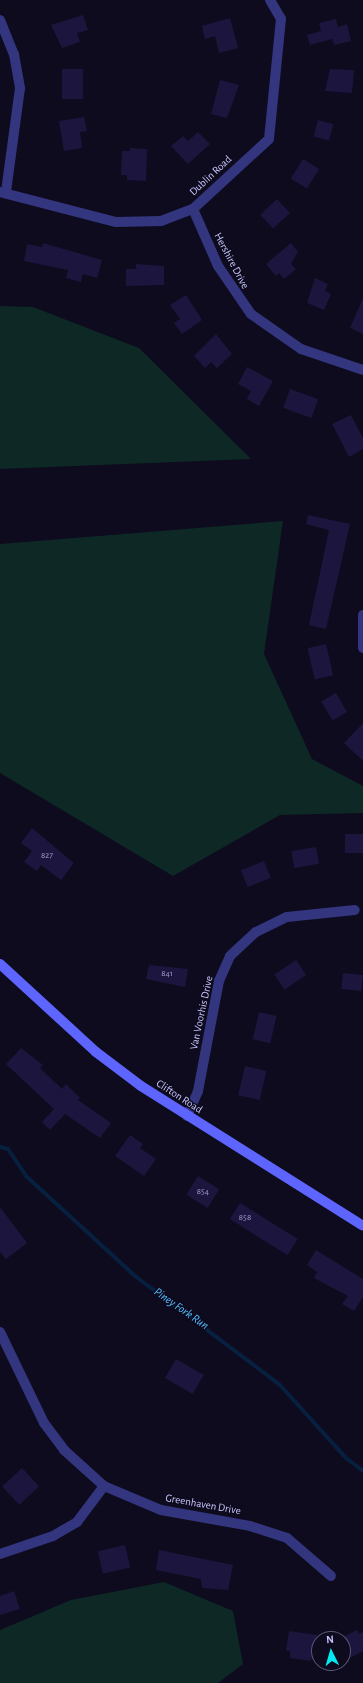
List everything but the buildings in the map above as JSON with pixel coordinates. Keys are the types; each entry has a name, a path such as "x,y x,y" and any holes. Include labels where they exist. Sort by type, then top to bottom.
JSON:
{"main road":[{"name":"Clifton Road","path":"0,964 118,1070 187,1116 363,1226"}],"street":[{"name":"Dublin Road","path":"3,192 116,222 161,221 193,209 269,139 281,19 270,0"},
{"path":"0,20 14,54 20,88 3,192"},
{"name":"Hershire Drive","path":"193,209 218,266 251,314 301,349 363,370"},
{"path":"363,616 363,648"},
{"name":"Van Voorhis Drive","path":"187,1116 198,1091 219,981 230,956 256,932 287,917 355,910"},
{"name":"Greenhaven Drive","path":"0,1332 44,1423 64,1450 104,1486 161,1510 250,1526 287,1538 331,1576"},
{"path":"0,1554 53,1536 77,1522 104,1486"}],"green space":[{"path":"0,306 33,307 139,348 251,459 0,469"},
{"path":"283,521 264,654 312,759 363,786 363,813 280,815 173,876 0,773 0,544"},
{"path":"164,1582 233,1611 243,1664 218,1683 0,1683 0,1630 71,1600"}],"waterway":[{"name":"Piney Fork Run","path":"0,1147 8,1149 26,1176 135,1276 279,1384 346,1458 363,1471"}]}
